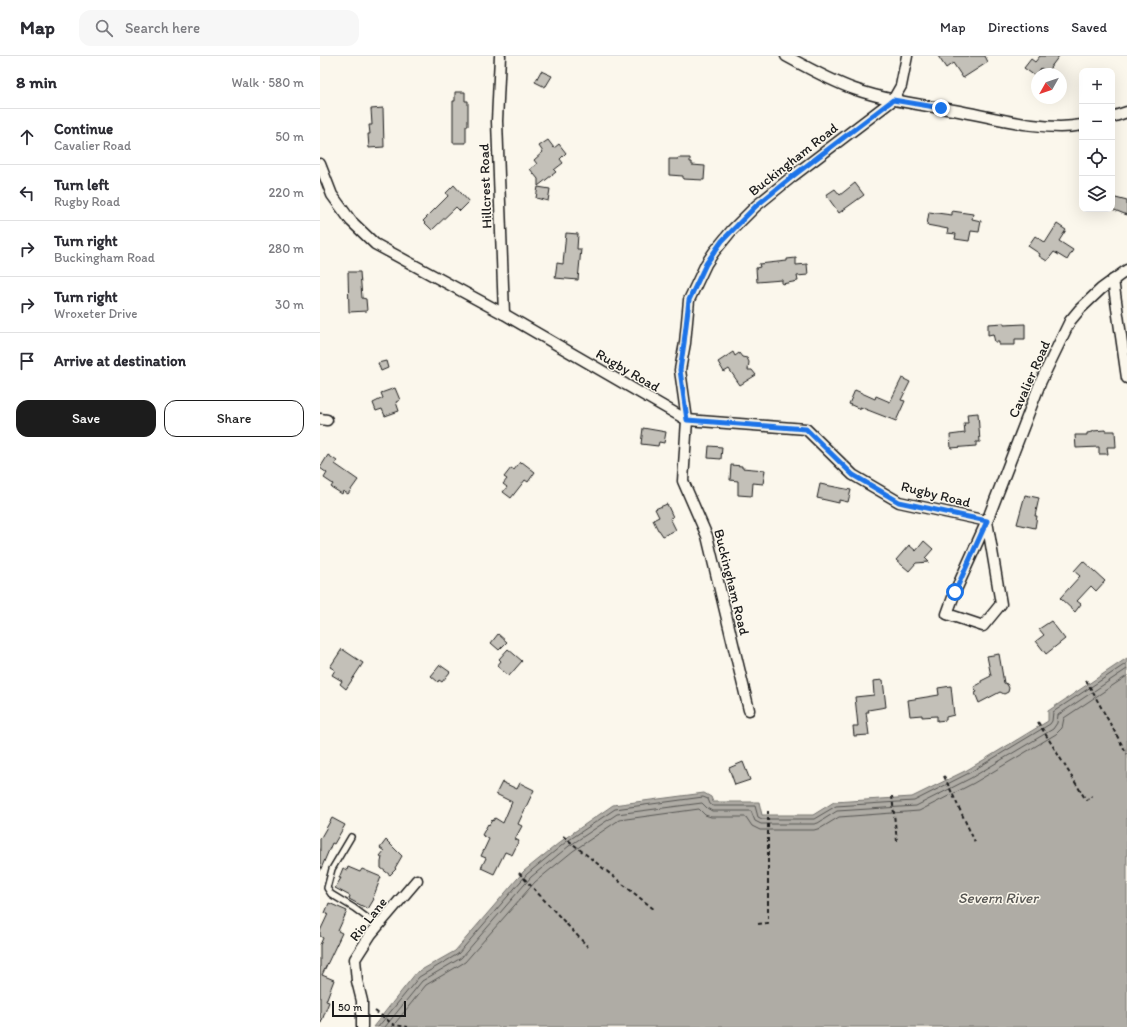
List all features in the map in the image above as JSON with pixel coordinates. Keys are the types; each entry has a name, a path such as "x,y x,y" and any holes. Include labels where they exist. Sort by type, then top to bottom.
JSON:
{"street":[{"name":"Hillcrest Road","path":"500,56 497,121 504,314"},
{"path":"786,56 854,89 893,100 1034,124 1071,127 1079,126"},
{"path":"893,100 901,86 907,56"},
{"name":"Buckingham Road","path":"749,710 707,536 683,481 687,420 680,370 689,300 706,264 722,241 756,206 893,100"},
{"path":"1115,116 1127,112"},
{"name":"Rugby Road","path":"320,164 332,195 351,221 375,244 504,314 687,420 806,429 853,475 899,502 987,521"},
{"name":"Cavalier Road","path":"987,521 1041,381 1070,321 1101,289 1127,270"},
{"path":"1112,280 1127,378"},
{"path":"986,534 955,592 947,614 983,626 1000,604 986,534 987,521"},
{"name":"Rio Lane","path":"362,1027 362,1001 357,981 355,959 378,926 417,880"}],"lane":[{"path":"350,837 332,869 327,888 331,894 354,908 378,926"}],"path":[{"path":"1086,680 1127,754"},
{"path":"1038,722 1086,800 1092,796"},
{"path":"944,776 975,842"},
{"path":"892,796 897,841"},
{"path":"758,924 768,923 768,811"},
{"path":"563,836 655,910"},
{"path":"519,873 588,947"},
{"path":"375,1011 394,1025 408,1027"}],"water":[{"name":"Severn River","path":"1127,658 1127,1027 373,1027 416,973 455,951 524,871 564,839 613,805 704,793 711,797 713,802 759,802 762,815 813,815 834,802 912,797 967,770 1048,721 1048,711"}],"building":[{"path":"938,56 985,56 988,62 963,78 953,63 946,68"},
{"path":"1040,56 1059,56 1050,68 1031,68 1031,73 1024,68 1031,59 1035,62"},
{"path":"541,71 552,76 545,87 535,82"},
{"path":"455,92 465,92 465,101 468,101 466,143 453,143 453,101 455,101"},
{"path":"383,108 384,147 369,148 369,125 372,125 371,109"},
{"path":"548,140 554,148 559,144 566,153 560,159 563,163 554,170 556,172 538,186 538,179 530,169 537,164 534,160 543,152 539,146"},
{"path":"690,158 692,165 705,166 704,180 683,179 683,176 669,175 669,159"},
{"path":"855,183 864,195 839,213 826,195 835,189 840,195"},
{"path":"454,185 469,202 460,211 456,207 432,230 423,221 448,196 446,193"},
{"path":"538,187 550,189 548,201 536,198"},
{"path":"1115,198 1127,201 1127,215 1115,210"},
{"path":"952,211 973,214 972,219 981,221 979,232 971,231 969,241 955,239 956,234 947,233 948,229 927,225 929,212 952,215"},
{"path":"1057,224 1066,230 1059,241 1073,250 1067,260 1054,252 1047,261 1028,246 1035,236 1045,243"},
{"path":"566,233 578,234 577,249 581,249 578,280 555,278 557,263 563,264"},
{"path":"796,258 796,265 807,264 808,275 797,276 798,281 782,284 782,280 757,282 756,268 760,267 759,264 787,261 787,259"},
{"path":"348,272 360,272 362,298 366,299 367,311 349,312"},
{"path":"1004,323 1004,325 1025,324 1025,339 1015,339 1015,345 999,345 999,342 995,342 993,334 988,335 988,324"},
{"path":"733,352 735,356 739,353 742,357 747,358 749,362 748,370 752,370 756,375 740,385 729,369 724,372 718,362"},
{"path":"386,361 388,368 381,371 378,363"},
{"path":"902,378 910,382 901,400 905,401 896,421 849,404 855,390 875,399 876,396 890,402"},
{"path":"395,388 400,400 396,402 399,411 385,416 382,409 376,411 373,403 383,398 381,393"},
{"path":"978,413 980,442 976,442 976,446 951,448 950,435 965,433 964,423 968,423 967,414"},
{"path":"643,428 666,432 664,443 659,442 658,446 641,444"},
{"path":"1093,431 1115,431 1116,447 1107,447 1108,454 1099,454 1099,447 1076,448 1075,435 1087,435 1087,433"},
{"path":"709,446 722,447 721,459 708,458"},
{"path":"328,455 337,461 335,464 358,480 348,494 343,491 342,494 331,487 333,484 324,478 327,473 320,468"},
{"path":"520,462 535,472 528,482 525,480 511,498 503,492 507,487 503,484 507,479 504,477 511,468 514,470"},
{"path":"731,465 742,466 742,468 765,470 763,484 753,483 752,496 738,495 738,481 730,480"},
{"path":"820,484 851,490 848,502 839,500 839,503 817,498"},
{"path":"1025,495 1039,498 1035,516 1037,516 1035,528 1017,524"},
{"path":"667,504 673,517 670,518 676,530 663,536 653,520 659,517 655,509"},
{"path":"924,541 933,549 925,558 929,562 916,563 909,571 896,560 909,545 916,551"},
{"path":"1083,561 1105,581 1096,591 1091,586 1077,601 1081,604 1075,612 1060,598 1080,576 1074,571"},
{"path":"1051,621 1065,639 1046,654 1036,641 1044,635 1039,629"},
{"path":"498,634 507,642 499,650 491,643"},
{"path":"342,649 363,663 346,689 340,684 342,681 332,675 335,670 330,667"},
{"path":"508,649 522,661 509,676 497,666 501,661 499,659"},
{"path":"999,654 1004,683 1007,684 1009,688 1008,692 1004,694 1000,692 979,703 975,693 977,692 974,687 981,683 981,681 991,676 987,656"},
{"path":"440,665 450,672 442,682 439,680 438,682 431,676"},
{"path":"883,680 886,707 868,710 869,712 866,712 869,735 854,736 853,726 858,726 855,697 874,695 873,681"},
{"path":"951,686 954,715 946,717 946,720 937,721 937,716 910,716 908,700 939,695 938,688"},
{"path":"743,762 750,780 735,785 729,768"},
{"path":"502,782 517,789 520,783 534,790 518,824 522,826 515,839 519,841 512,855 505,852 494,874 481,868 486,858 481,856 489,839 482,835 488,824 489,825 495,818 503,823 512,802 496,794"},
{"path":"332,818 345,825 334,844 332,843 320,871 320,839"},
{"path":"386,840 402,856 395,868 396,869 390,875 381,868 382,857 380,856 384,851 380,848"},
{"path":"348,867 360,872 362,869 381,877 373,898 374,899 368,909 349,899 350,896 335,888 341,878 339,878 343,868 347,870"},
{"path":"329,903 347,911 338,931 342,933 322,975 334,980 326,1001 329,1002 320,1023 320,945 323,938 320,936 320,931 328,914 325,913"}],"route":[{"path":"941,108 893,100 793,176 742,219 722,241 706,264 689,300 680,370 687,420 806,429 853,475 899,502 987,521 955,592"}]}
